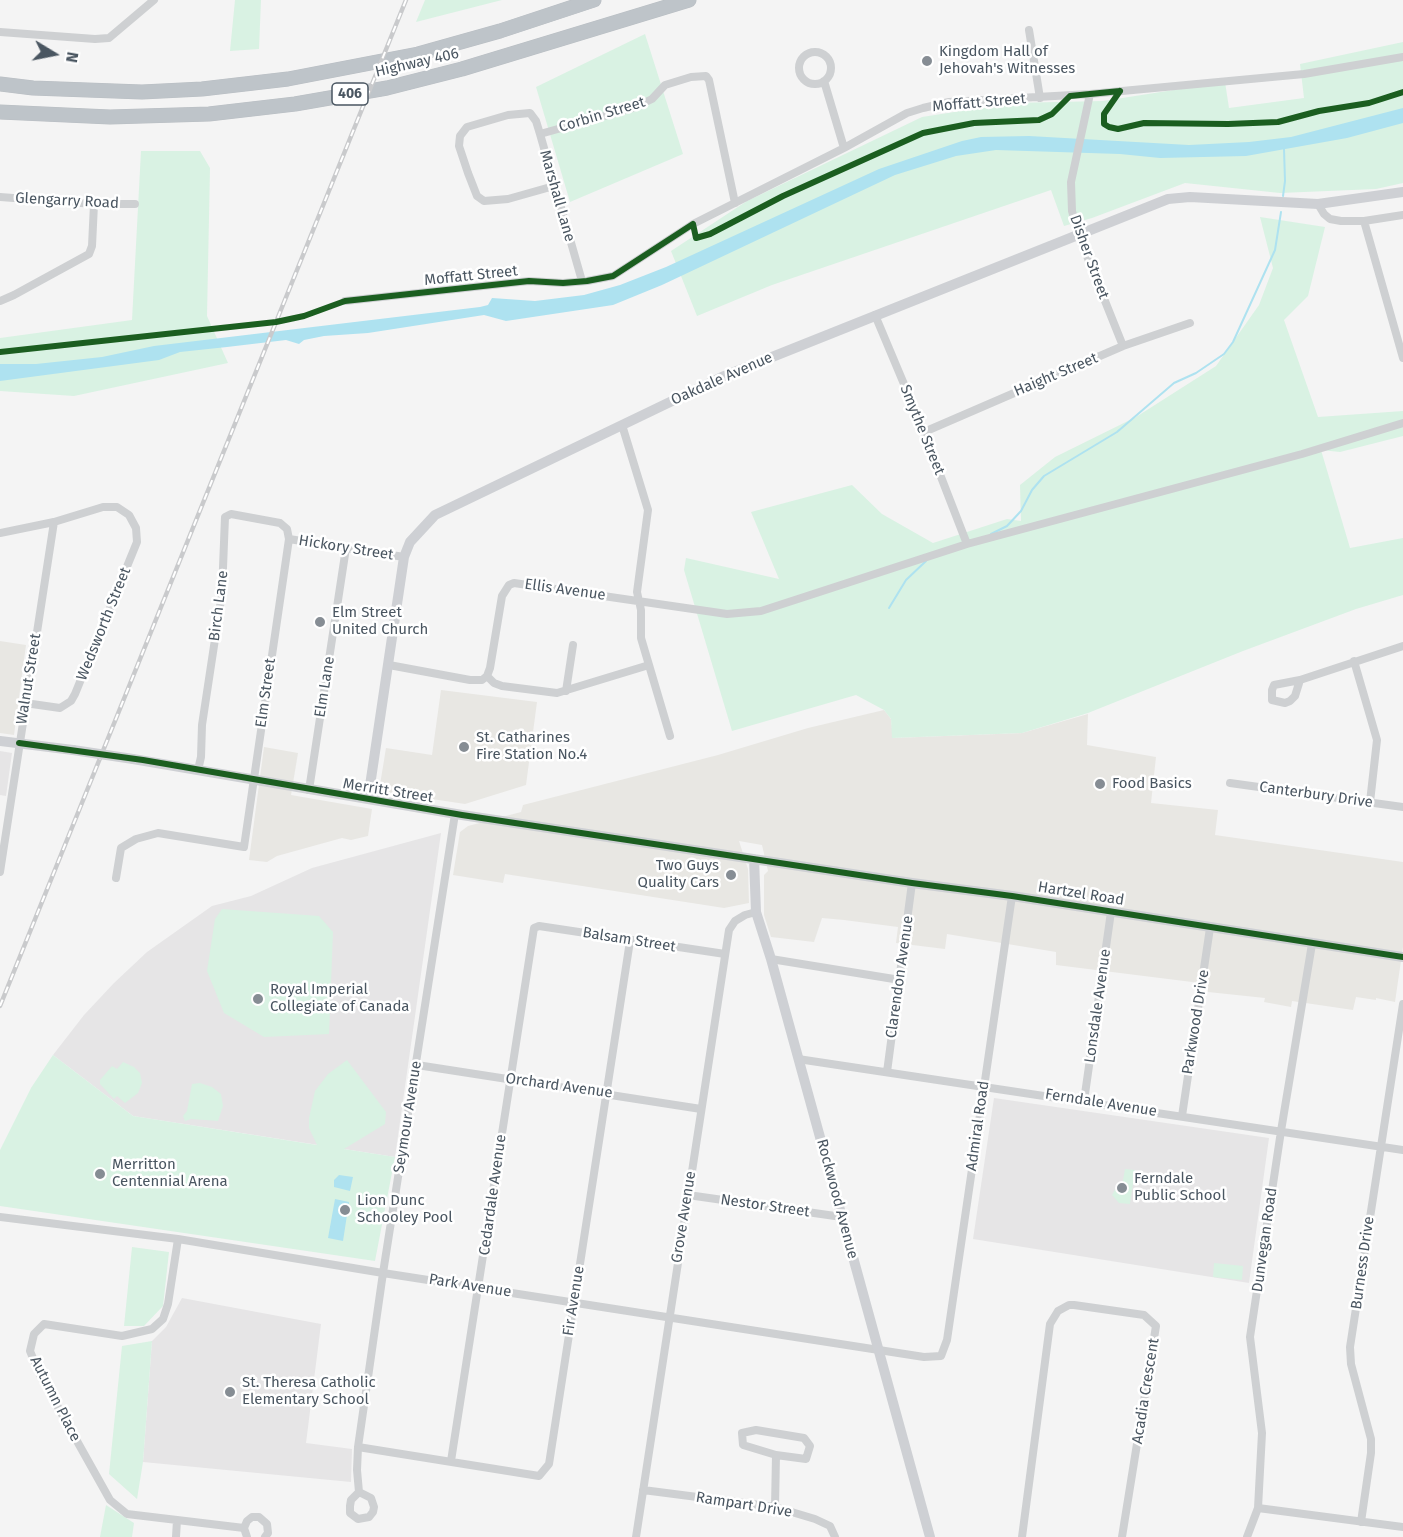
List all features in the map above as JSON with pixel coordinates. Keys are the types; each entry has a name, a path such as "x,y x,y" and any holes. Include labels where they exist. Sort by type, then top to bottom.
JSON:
{"highway":[{"name":"Highway 406","path":"0,84 33,88 142,92 202,89 288,79 418,54 500,31 594,0"},
{"name":"Highway 406","path":"0,112 121,116 209,114 295,104 387,87 462,69 689,0"}],"street":[{"path":"0,32 109,38 154,0"},
{"path":"1029,30 1040,98"},
{"path":"819,52 828,58 831,68 824,81 813,84 804,80 799,65 804,56 819,52"},
{"name":"Moffatt Street","path":"345,301 529,282 563,283 612,276 693,224 844,148 907,113 949,102 1040,98 1304,74 1403,57"},
{"name":"Corbin Street","path":"540,134 633,108 652,99 665,85 691,77 706,76 709,80 735,203"},
{"path":"824,81 844,148"},
{"name":"Disher Street","path":"1090,94 1073,172 1070,194 1072,211 1079,236 1123,346"},
{"name":"Marshall Lane","path":"554,186 508,200 484,201 476,194 459,146 460,136 467,128 508,116 530,113 536,121 582,281"},
{"path":"1403,192 1318,204 1330,219 1364,221 1403,215"},
{"name":"Glengarry Road","path":"0,197 94,204 135,204"},
{"name":"Oakdale Avenue","path":"368,799 404,557 406,549 416,534 435,515 722,377 1168,199 1190,197 1318,204"},
{"path":"0,301 89,254 92,246 94,204"},
{"path":"1364,221 1403,358"},
{"name":"Smythe Street","path":"875,315 924,432 967,544"},
{"name":"Haight Street","path":"924,432 1123,346 1190,324"},
{"path":"638,600 727,614 761,611 967,544 1291,457 1403,423"},
{"path":"622,425 648,510 636,592 641,610 641,638 670,736"},
{"name":"Wedsworth Street","path":"25,703 60,708 75,694 137,542 136,528 129,515 117,507 103,507 54,522"},
{"name":"Birch Lane","path":"198,770 201,757 202,725 222,593 225,517 231,514 280,523 287,529 289,539"},
{"path":"0,533 54,522"},
{"name":"Walnut Street","path":"0,872 54,522"},
{"name":"Hickory Street","path":"289,539 404,557"},
{"name":"Elm Street","path":"116,878 121,848 136,838 158,833 244,847 289,539"},
{"name":"Elm Lane","path":"309,790 346,548"},
{"name":"Ellis Avenue","path":"487,676 502,596 509,585 526,584 638,600"},
{"path":"566,691 573,645"},
{"path":"1300,680 1403,645"},
{"path":"1354,661 1377,740 1370,802"},
{"path":"389,665 470,680 482,680 487,676 494,683 502,686 557,693 650,665"},
{"name":"Merritt Street","path":"0,741 133,759 455,814 754,859"},
{"name":"Canterbury Drive","path":"1230,783 1403,807"},
{"name":"Seymour Avenue","path":"359,1492 358,1447 455,814"},
{"name":"Hartzel Road","path":"754,859 1012,896 1403,957"},
{"name":"Rockwood Avenue","path":"754,859 756,912 771,959 930,1537"},
{"name":"Clarendon Avenue","path":"887,1071 912,883"},
{"name":"Admiral Road","path":"940,1356 947,1340 1012,896"},
{"name":"Grove Avenue","path":"636,1537 729,930 735,921 756,912"},
{"name":"Lonsdale Avenue","path":"1084,1101 1111,912"},
{"name":"Balsam Street","path":"534,928 539,926 725,954"},
{"name":"Cedardale Avenue","path":"451,1461 534,928"},
{"name":"Parkwood Drive","path":"1182,1116 1210,928"},
{"name":"Fir Avenue","path":"358,1447 539,1476 549,1464 630,941"},
{"name":"Dunvegan Road","path":"1247,1537 1258,1508 1262,1433 1250,1337 1312,944"},
{"path":"771,959 900,980"},
{"name":"Burness Drive","path":"1361,1522 1371,1439 1352,1364 1350,1347 1403,1004"},
{"name":"Ferndale Avenue","path":"798,1059 983,1085 1403,1150"},
{"name":"Orchard Avenue","path":"417,1065 701,1109"},
{"name":"Nestor Street","path":"688,1195 842,1217"},
{"name":"Park Avenue","path":"0,1217 178,1239 668,1318 924,1357 940,1356"},
{"name":"Autumn Place","path":"178,1239 168,1304 163,1319 152,1329 122,1336 44,1324 34,1334 30,1351 40,1375 110,1500 127,1514 244,1528 252,1517 259,1517 267,1524 268,1533 265,1537"},
{"name":"Acadia Crescent","path":"1022,1537 1050,1324 1058,1311 1069,1305 1144,1315 1156,1326 1122,1537"},
{"path":"756,1430 804,1438 810,1446 806,1459 776,1455 743,1446 742,1433 756,1430"},
{"path":"775,1507 776,1455"},
{"name":"Rampart Drive","path":"643,1490 775,1507 823,1522 830,1526 835,1537"},
{"path":"1258,1508 1403,1527"},
{"path":"176,1537 177,1520"},
{"path":"244,1528 248,1537"}],"shaded area":[{"path":"0,641 26,645 14,735 0,733"},
{"path":"441,690 537,702 526,785 465,804 379,791 386,748 432,755"},
{"path":"884,710 891,719 893,738 1022,733 1088,714 1087,745 1156,757 1151,803 1218,810 1215,835 1403,862 1403,947 1395,1002 1356,997 1353,1010 1292,1001 1291,1007 1264,1002 1265,998 1208,992 1208,984 1056,965 1056,952 947,934 945,949 896,943 898,927 844,920 822,918 814,942 771,937 764,915 764,875 768,871 762,845 739,841 748,869 749,903 724,908 505,874 503,883 453,875 460,832 468,826 521,812 523,805 718,755 808,728"},
{"path":"264,747 298,753 291,795 372,809 368,836 351,840 342,838 277,856 267,862 249,860"},
{"path":"0,751 12,753 6,796 0,795"},
{"name":"Royal Imperial Collegiate of Canada","path":"441,833 395,1157 133,1116 53,1055 84,1015 147,952 212,906 251,896 312,868"},
{"name":"Ferndale Public School","path":"994,1098 1269,1138 1249,1283 973,1239"},
{"name":"St. Theresa Catholic Elementary School","path":"182,1298 321,1324 306,1443 352,1449 351,1482 143,1462 152,1341 166,1327"}],"green space":[{"path":"235,0 261,0 259,49 230,51"},
{"path":"425,0 502,0 416,22"},
{"path":"645,34 683,154 570,202 536,87"},
{"path":"1403,42 1403,183 1376,189 1280,193 1185,183 1092,218 1064,226 1051,190 772,285 697,316 671,251 747,201 922,117 1012,103 1103,101 1225,82 1229,108 1304,98 1300,64"},
{"path":"141,151 200,151 210,168 207,316 228,363 74,396 0,391 0,338 132,320"},
{"path":"1260,217 1325,227 1308,296 1284,320 1318,417 1403,411 1403,436 1340,452 1321,450 1350,548 1403,538 1403,595 1356,609 1243,651 1088,713 1022,733 892,738 891,719 884,710 856,695 732,731 684,570 686,558 779,579 751,512 852,485 882,514 933,543 1007,519 1021,521 1020,485 1055,457 1136,417 1216,366 1259,305 1273,268"},
{"path":"222,909 319,916 333,932 329,1034 264,1037 224,1013 207,971 215,919"},
{"path":"53,1055 133,1116 317,1145 309,1128 315,1091 328,1074 347,1060 386,1112 385,1124 344,1149 395,1157 375,1261 0,1206 0,1150 31,1088"},
{"path":"123,1062 140,1073 142,1083 138,1093 125,1103 117,1096 114,1099 100,1084 100,1080 112,1066 117,1069"},
{"path":"200,1083 212,1087 221,1094 223,1106 218,1121 191,1119 185,1121 183,1116 187,1111 192,1084"},
{"path":"1125,1169 1135,1170 1130,1204 1119,1203 1112,1195 1117,1186 1122,1186"},
{"path":"132,1247 169,1252 163,1306 144,1326 124,1326"},
{"path":"1214,1263 1243,1266 1242,1280 1213,1277"},
{"path":"152,1341 143,1462 137,1499 109,1474 122,1346"},
{"path":"106,1505 134,1523 132,1537 100,1537"}],"water":[{"path":"1403,108 1403,123 1347,138 1246,156 1160,158 1120,154 996,150 956,156 895,175 662,285 613,305 506,321 484,315 368,333 324,336 304,340 299,344 286,340 180,352 159,360 0,381 0,364 36,364 102,357 154,346 480,307 488,305 492,298 535,301 584,295 620,285 666,267 879,169 962,141 981,137 1029,136 1189,145 1249,142 1291,137"},
{"path":"339,1175 353,1177 350,1191 334,1187 334,1180"},
{"path":"335,1199 349,1202 343,1241 328,1238"}],"waterway":[{"path":"1283,196 1284,149"},
{"path":"991,534 1007,526 1021,511 1032,490 1044,476 1117,432 1174,383 1196,373 1224,354 1233,342 1275,250 1281,212"},
{"path":"889,608 906,580 926,561"}],"railway":[{"path":"0,1006 406,0"}],"cycle path":[{"path":"1120,91 1104,114 1104,124 1118,129 1144,123 1278,122 1319,111 1369,103 1403,92"},
{"path":"0,352 276,322 304,316 345,301 529,281 563,283 613,276 693,224 696,238 710,234 783,196 923,133 974,123 1039,120 1052,114 1070,96 1120,91"},
{"path":"19,743 143,760 462,815 1012,896 1403,957"}],"place":[{"name":"Kingdom Hall of Jehovah's Witnesses","path":"927,61"},
{"name":"Elm Street United Church","path":"320,622"},
{"name":"St. Catharines Fire Station No.4","path":"464,747"},
{"name":"Food Basics","path":"1100,784"},
{"name":"Two Guys Quality Cars","path":"731,875"},
{"name":"Royal Imperial Collegiate of Canada","path":"258,999"},
{"name":"Merritton Centennial Arena","path":"100,1174"},
{"name":"Ferndale Public School","path":"1122,1188"},
{"name":"Lion Dunc Schooley Pool","path":"345,1210"},
{"name":"St. Theresa Catholic Elementary School","path":"230,1392"}]}
